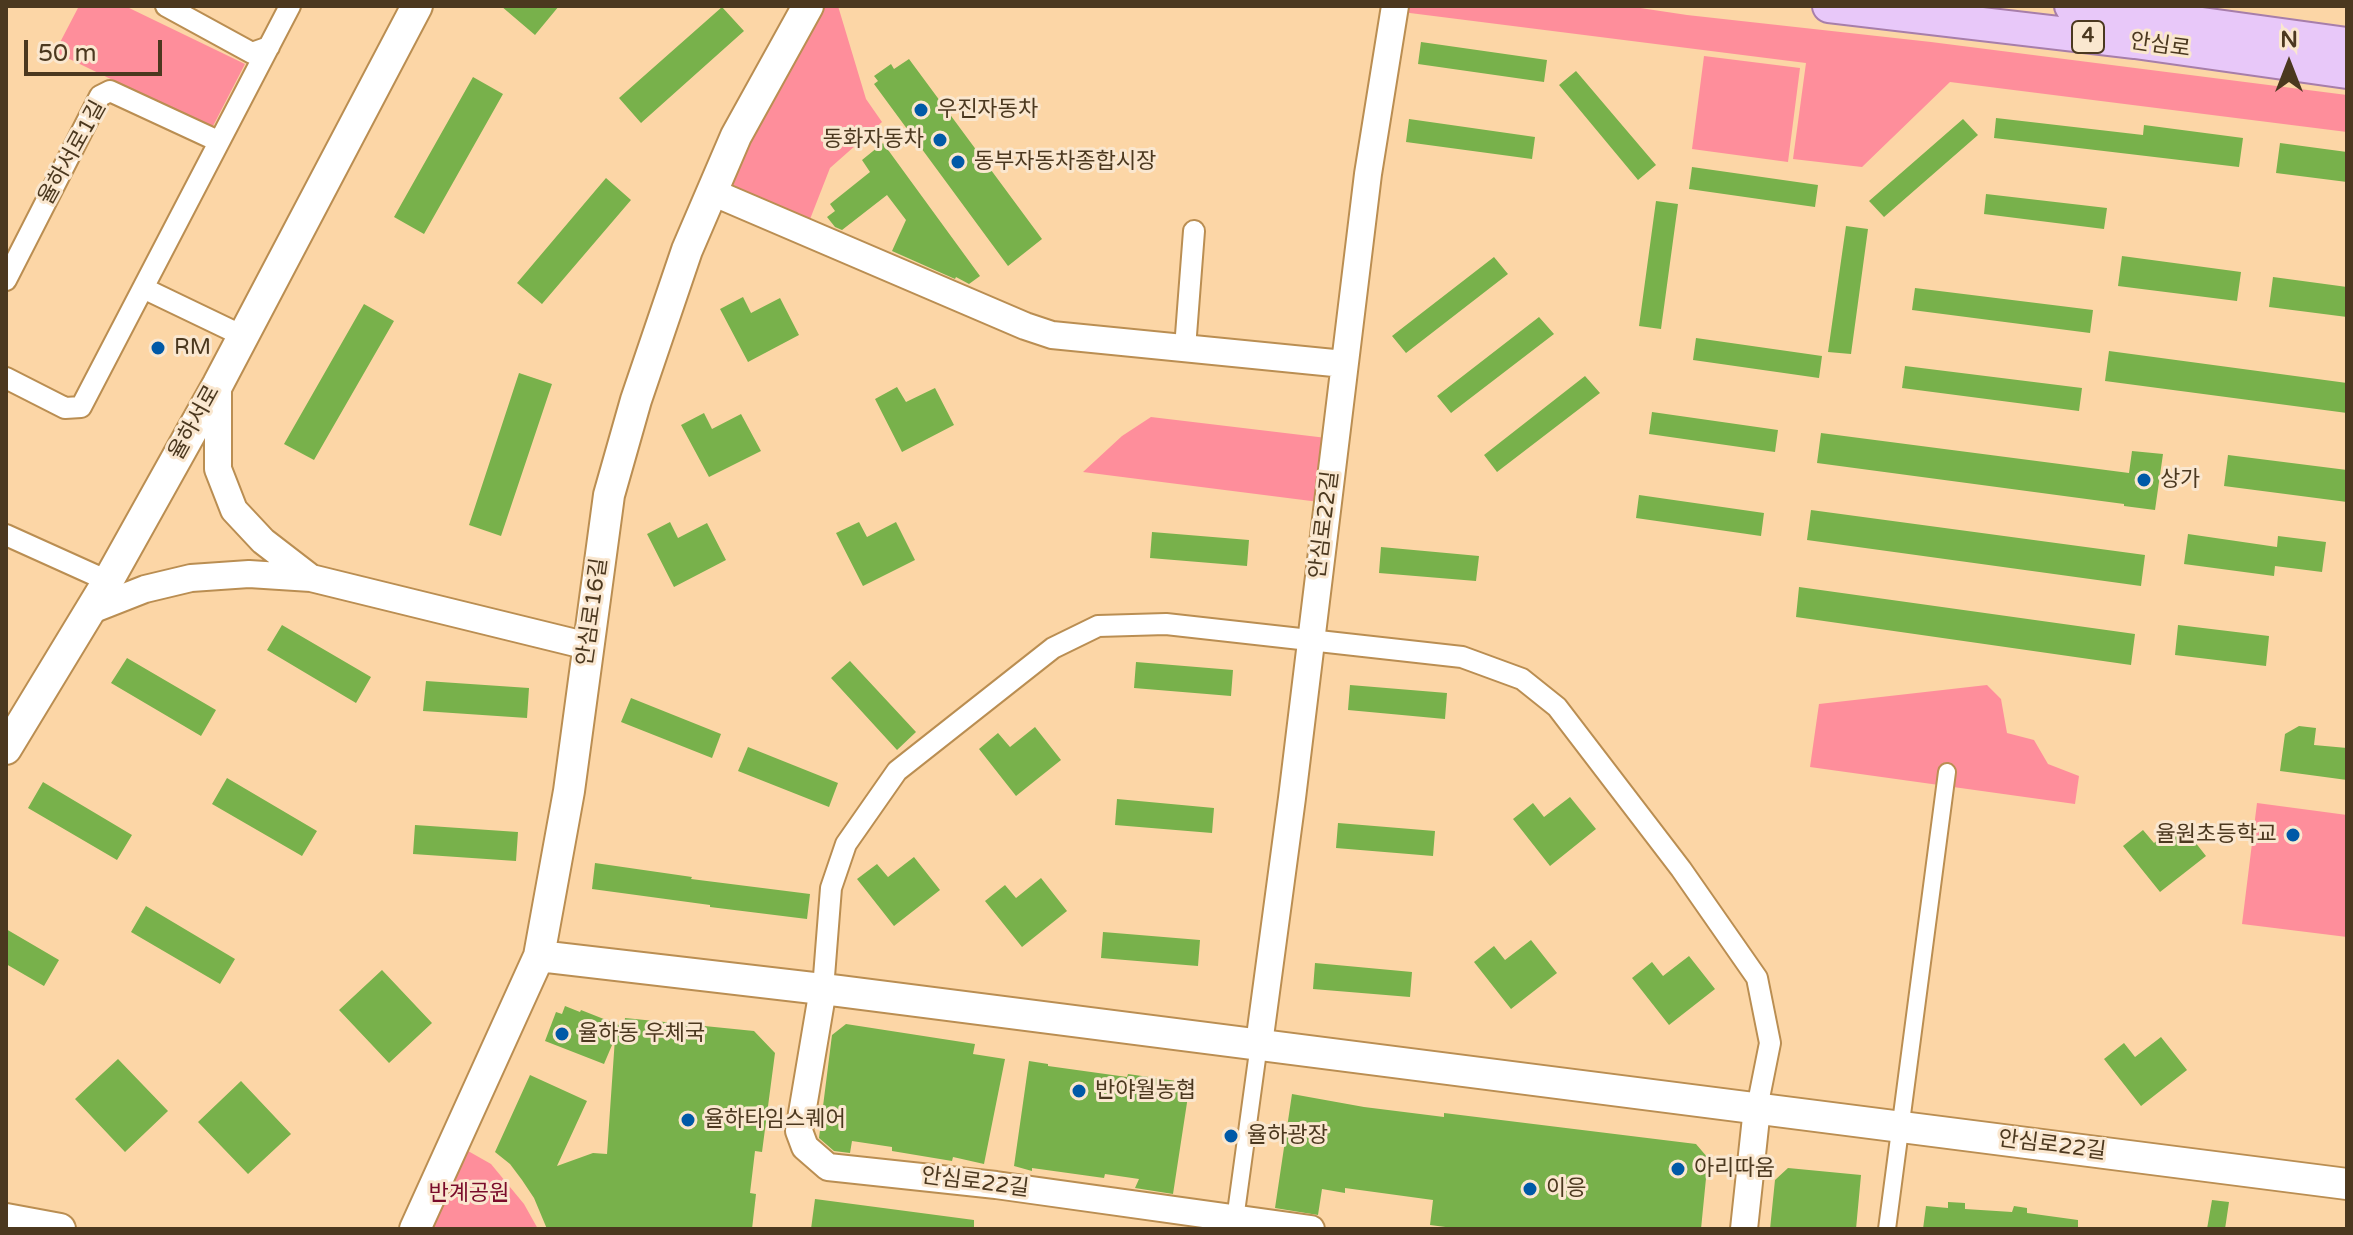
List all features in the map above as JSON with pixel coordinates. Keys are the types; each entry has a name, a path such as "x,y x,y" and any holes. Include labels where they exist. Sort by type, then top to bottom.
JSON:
{"main road":[{"name":"율하서로","path":"6,749 108,581 218,384 417,6"},
{"name":"안심로16길","path":"415,1229 539,956 569,791 613,483 636,400 682,265 736,136 808,6"},
{"name":"안심로","path":"1829,6 2135,42 2347,72"},
{"name":"안심로","path":"2071,6 2347,44"},
{"name":"안심로22길","path":"539,956 823,989 2347,1184"},
{"path":"6,1219 60,1229"}],"street":[{"path":"166,6 252,53 269,47"},
{"path":"6,378 65,408 81,407 290,6"},
{"name":"안심로22길","path":"1259,1044 1368,174 1395,6"},
{"name":"율하서로1길","path":"6,280 100,96 110,91 218,141"},
{"path":"712,192 1052,335 1344,364"},
{"path":"1185,348 1194,231"},
{"path":"143,288 243,336"},
{"path":"218,384 218,469 234,510 263,541 311,578"},
{"path":"9,543 108,581"},
{"path":"89,611 145,589 191,578 249,574 311,578 588,646"},
{"path":"823,989 831,888 846,844 897,771 1053,648 1098,626 1166,624 1462,657 1522,679 1557,707 1681,869 1757,978 1770,1043 1757,1108 1744,1229"},
{"path":"1887,1229 1947,772"},
{"name":"안심로22길","path":"823,989 799,1131 805,1147 828,1167 996,1185 1234,1224 1311,1229"},
{"path":"1234,1224 1259,1044"}],"green space":[{"path":"79,6 125,6 245,64 212,128 55,52"},
{"path":"808,6 838,6 866,99 882,122 830,168 805,232 712,192"},
{"path":"1395,6 1627,6 2347,95 2347,132 1950,82 1862,167 1793,159 1806,63 1394,11"},
{"path":"1704,56 1800,68 1788,162 1692,149"},
{"path":"1151,417 1335,439 1327,503 1083,472 1122,436"},
{"path":"1987,685 2001,699 2007,733 2034,740 2048,764 2079,776 2075,804 1810,767 1819,704"},
{"path":"2257,803 2347,815 2347,937 2242,924"},
{"name":"반계공원","path":"454,1143 491,1164 524,1204 538,1229 415,1229"}],"building":[{"path":"501,6 559,6 535,35"},
{"path":"722,7 744,31 641,123 619,98"},
{"path":"1421,42 1547,60 1544,82 1418,64"},
{"name":"동부자동차종합시장","path":"909,59 1042,239 1008,266 874,84 878,81 874,76 891,64 894,69"},
{"path":"1576,71 1656,165 1638,180 1559,85"},
{"path":"473,77 503,94 424,234 394,217"},
{"path":"1996,118 2143,135 2144,125 2243,138 2239,167 1994,138"},
{"path":"1409,119 1535,137 1532,159 1406,142"},
{"path":"1963,119 1978,135 1884,217 1869,201"},
{"path":"883,143 980,276 969,284 892,251 906,220 887,195 842,230 827,217 835,211 830,204 870,172 862,160"},
{"path":"2280,143 2347,152 2347,182 2276,173"},
{"path":"1692,167 1818,185 1815,207 1689,189"},
{"path":"606,178 631,200 542,304 517,283"},
{"path":"1986,194 2107,208 2104,229 1984,214"},
{"path":"1656,201 1678,204 1661,329 1639,326"},
{"path":"1846,226 1868,229 1851,354 1828,352"},
{"path":"2122,256 2241,272 2237,301 2118,286"},
{"path":"1494,257 1508,274 1406,353 1392,336"},
{"path":"2273,277 2347,287 2347,317 2269,307"},
{"path":"1915,288 2093,310 2090,333 1912,310"},
{"path":"743,297 751,313 780,298 799,335 748,362 720,309"},
{"path":"364,304 394,321 314,460 284,444"},
{"path":"1539,317 1554,334 1451,413 1437,396"},
{"path":"1696,338 1822,356 1819,378 1693,360"},
{"path":"2109,351 2347,383 2347,413 2105,381"},
{"path":"1905,366 2082,388 2079,411 1902,388"},
{"path":"519,373 552,384 501,536 469,525"},
{"path":"1585,376 1600,393 1497,472 1484,455"},
{"path":"897,387 906,402 935,388 954,425 902,452 875,399"},
{"path":"1652,412 1778,430 1775,452 1649,434"},
{"path":"704,413 712,429 741,414 761,451 709,477 681,425"},
{"path":"1821,433 2129,473 2132,451 2163,454 2155,510 1817,463"},
{"path":"2228,455 2347,470 2347,502 2224,486"},
{"path":"1639,495 1764,513 1761,536 1636,518"},
{"path":"1811,510 2145,555 2141,586 1807,540"},
{"path":"670,522 678,538 707,523 726,560 674,587 647,534"},
{"path":"859,522 867,537 896,522 915,560 863,586 836,533"},
{"path":"1152,532 1249,540 1247,566 1150,558"},
{"path":"2188,534 2277,547 2278,536 2326,542 2322,572 2275,566 2274,576 2184,564"},
{"path":"1381,547 1479,556 1476,581 1379,573"},
{"path":"1799,587 2135,634 2131,665 1796,617"},
{"path":"282,625 371,677 356,703 267,650"},
{"path":"2178,625 2269,636 2266,666 2175,655"},
{"path":"127,658 216,710 201,736 111,683"},
{"path":"850,661 916,732 897,750 831,678"},
{"path":"1136,662 1233,670 1231,696 1134,688"},
{"path":"426,681 529,688 527,718 423,711"},
{"path":"1350,685 1447,693 1445,719 1348,710"},
{"path":"631,698 721,734 712,758 621,722"},
{"path":"2299,726 2316,728 2314,745 2347,748 2347,780 2280,771 2285,734"},
{"path":"1035,727 1061,760 1016,796 979,749 998,733 1010,747"},
{"path":"748,747 838,783 829,807 738,771"},
{"path":"227,778 317,831 302,856 212,804"},
{"path":"43,782 132,835 117,860 28,808"},
{"path":"1570,797 1596,829 1550,866 1513,819 1533,803 1544,817"},
{"path":"1117,799 1214,808 1212,833 1115,825"},
{"path":"1338,823 1435,831 1433,856 1336,848"},
{"path":"2180,823 2206,856 2160,892 2123,846 2143,830 2154,843"},
{"path":"415,825 518,832 516,861 413,854"},
{"path":"914,857 940,890 894,926 857,879 877,864 888,877"},
{"path":"595,863 810,894 807,919 592,889"},
{"path":"1041,878 1067,911 1022,947 985,901 1005,885 1016,898"},
{"path":"146,906 235,959 220,984 131,932"},
{"path":"6,929 59,960 44,986 6,964"},
{"path":"1103,932 1200,940 1198,966 1101,958"},
{"path":"1531,940 1557,973 1511,1009 1474,962 1494,946 1505,960"},
{"path":"1689,956 1715,989 1669,1025 1632,978 1652,962 1663,976"},
{"path":"1315,963 1412,972 1410,997 1313,989"},
{"path":"382,970 432,1023 389,1063 339,1010"},
{"name":"율하타임스퀘어","path":"565,1006 624,1027 625,1018 754,1031 775,1053 762,1152 755,1151 750,1193 756,1194 752,1229 547,1229 534,1198 522,1180 510,1164 495,1152 530,1075 587,1101 557,1166 593,1153 607,1154 615,1038 604,1064 545,1041 556,1012 562,1014"},
{"path":"846,1024 975,1044 973,1054 1005,1059 984,1164 953,1157 952,1161 892,1151 892,1147 852,1141 850,1153 834,1151 819,1138 832,1035"},
{"path":"2161,1037 2187,1070 2141,1106 2104,1059 2124,1043 2135,1057"},
{"path":"118,1059 168,1111 125,1152 75,1099"},
{"path":"1029,1061 1127,1077 1128,1074 1190,1083 1173,1194 1135,1188 1139,1179 1105,1174 1104,1178 1032,1168 1032,1171 1014,1166"},
{"path":"241,1081 291,1134 248,1174 198,1122"},
{"path":"1292,1094 1444,1117 1444,1113 1696,1144 1708,1158 1701,1229 1461,1229 1430,1225 1433,1200 1345,1188 1345,1193 1322,1189 1318,1215 1275,1208"},
{"path":"1788,1168 1861,1175 1856,1229 1770,1229 1775,1180"},
{"path":"815,1199 974,1220 974,1229 811,1229"},
{"path":"2212,1200 2229,1202 2225,1229 2207,1229"},
{"path":"1948,1202 1965,1203 1965,1209 2012,1212 2014,1206 2027,1208 2027,1213 2078,1220 2078,1229 1923,1229 1926,1206 1948,1208"}],"place":[{"name":"우진자동차","path":"921,110"},
{"name":"동화자동차","path":"940,140"},
{"name":"동부자동차종합시장","path":"958,162"},
{"name":"RM","path":"158,348"},
{"name":"상가","path":"2144,480"},
{"name":"율원초등학교","path":"2293,835"},
{"name":"율하동 우체국","path":"562,1034"},
{"name":"반야월농협","path":"1079,1091"},
{"name":"율하타임스퀘어","path":"688,1120"},
{"name":"율하광장","path":"1231,1136"},
{"name":"아리따움","path":"1678,1169"},
{"name":"이응","path":"1530,1189"}]}
